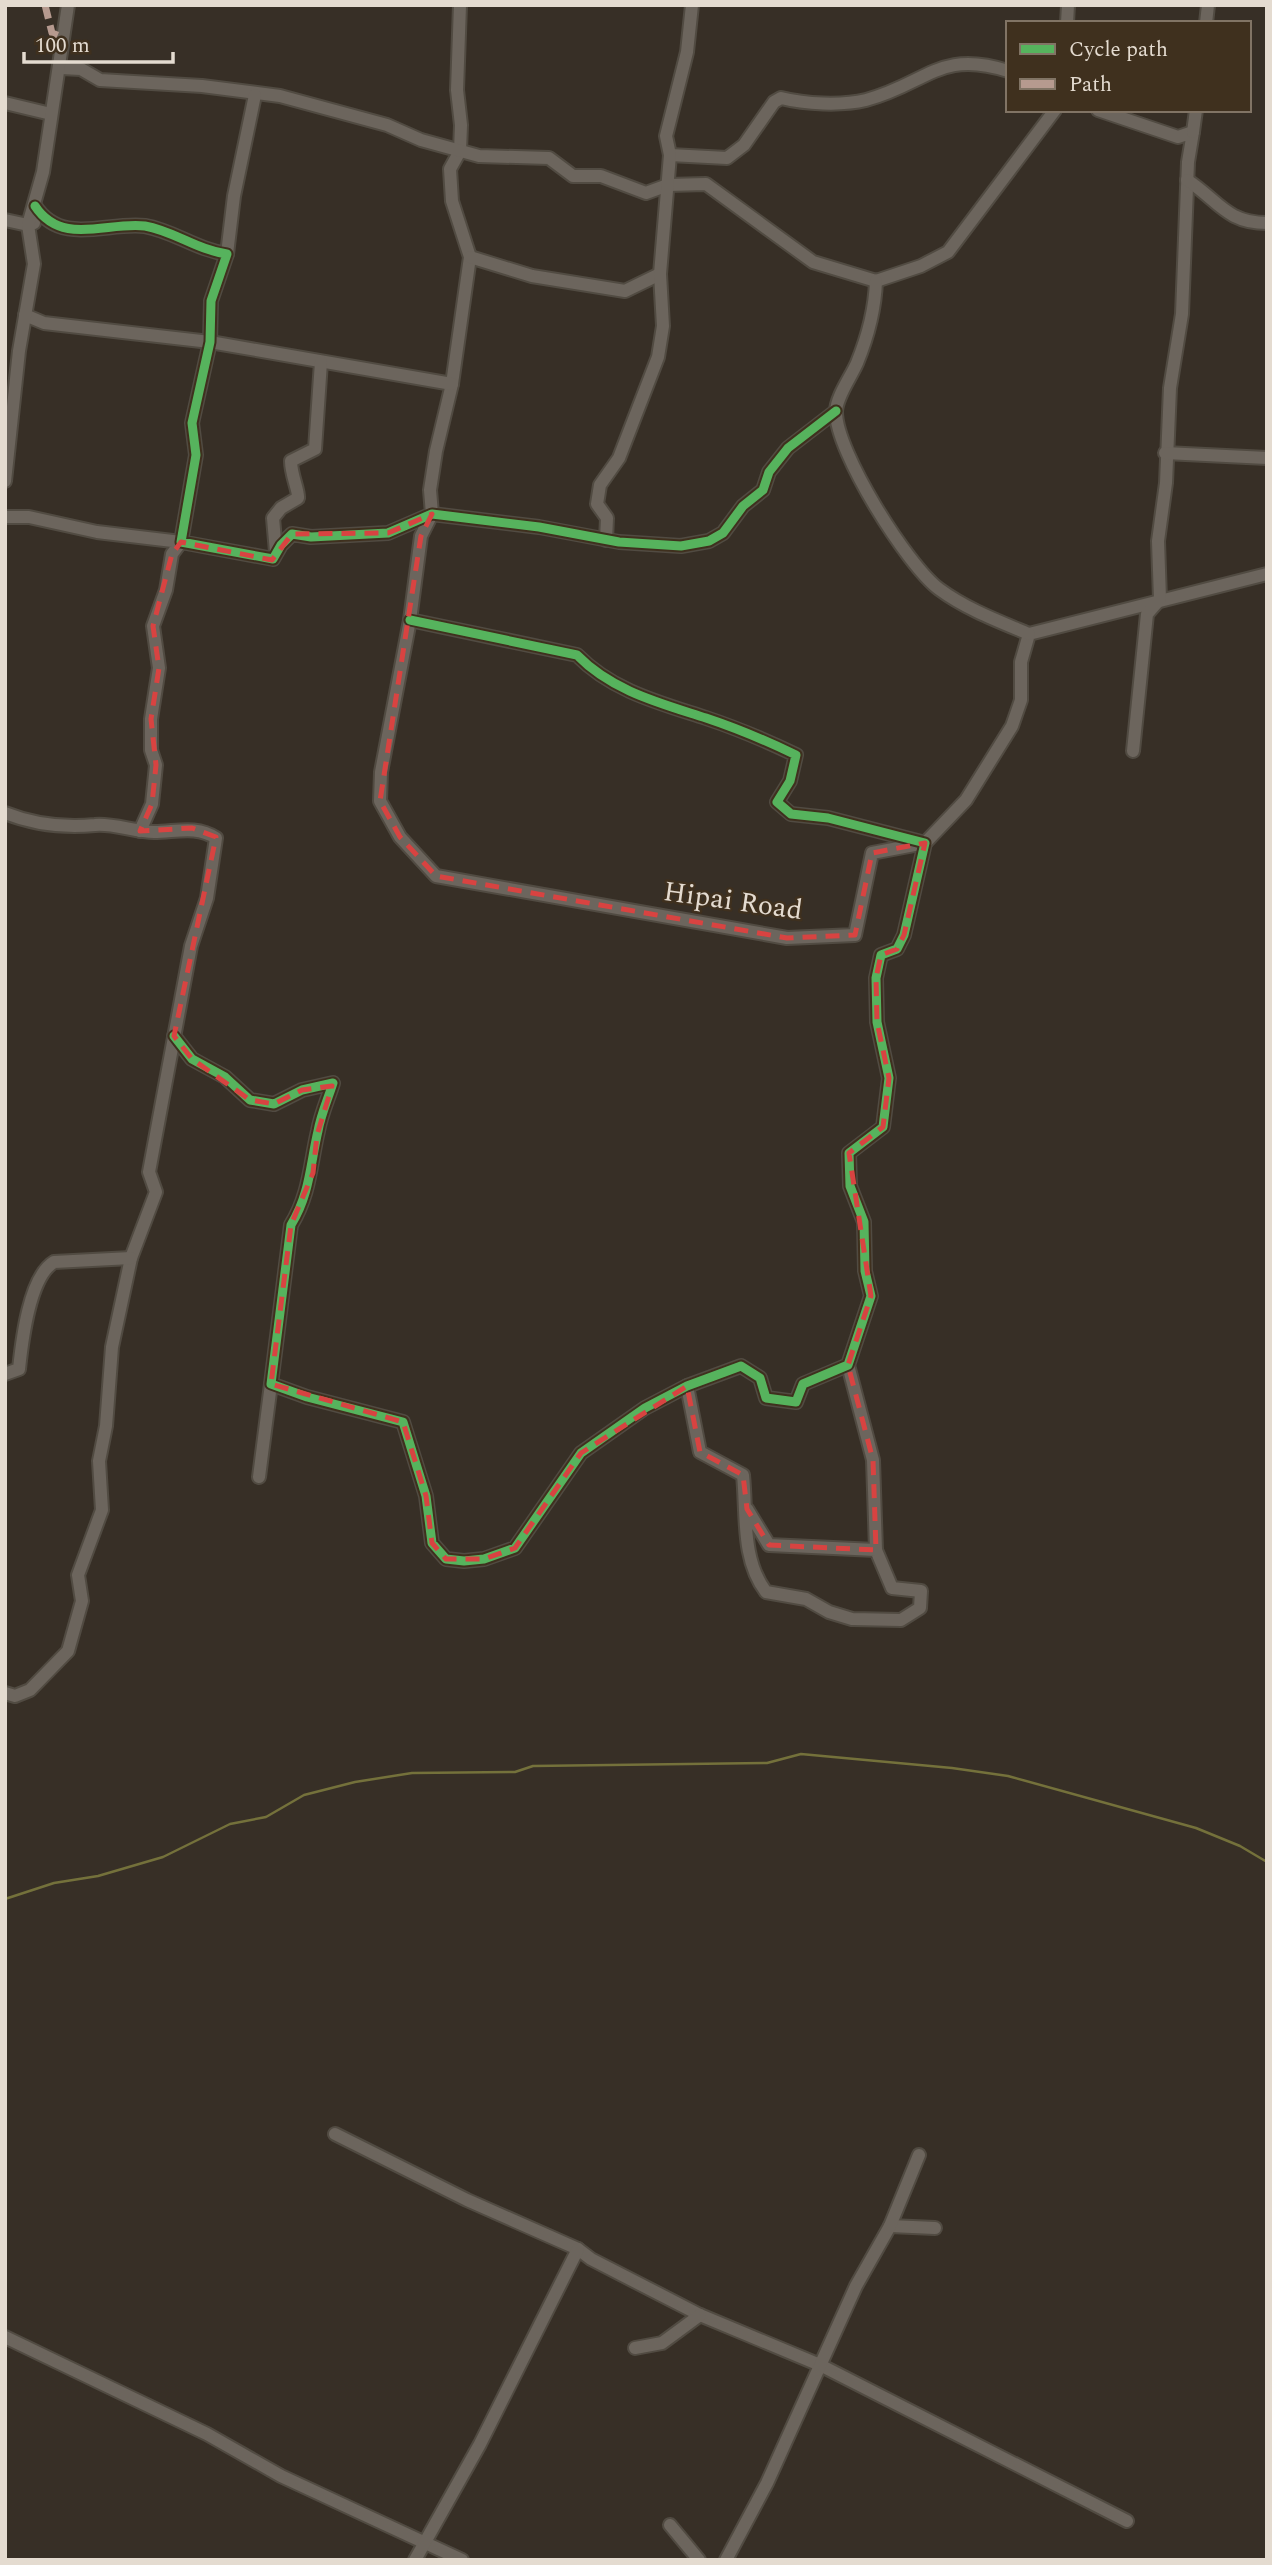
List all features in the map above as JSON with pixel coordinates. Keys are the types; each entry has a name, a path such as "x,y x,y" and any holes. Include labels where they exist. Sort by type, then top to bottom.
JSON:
{"street":[{"path":"5,481 18,367 34,264 28,225 43,172 61,68 62,37 68,5"},
{"path":"460,5 457,90 461,125 460,151 450,169 452,201 470,257 532,276 625,291 660,274"},
{"path":"606,540 607,518 597,504 600,485 619,458 658,357 663,326 660,274 670,155 666,136 687,52 692,5"},
{"path":"670,155 727,158 744,145 774,102 781,97 799,102 864,100 956,63 978,62 1006,70"},
{"path":"61,68 81,69 100,80 202,86 255,95 280,96 315,108 387,125 480,156 549,158 573,176 601,176 646,193 668,186 706,184 813,262 876,281 921,266 948,252 1053,112"},
{"path":"140,831 152,804 156,765 151,750 151,719 159,668 153,626 166,590 172,554 181,541 196,455 192,423 210,342 211,301 227,254 234,196 255,95"},
{"path":"5,103 51,114"},
{"path":"1104,112 1178,137 1194,131"},
{"path":"1133,751 1147,614 1160,599 1158,541 1166,483 1165,453 1170,388 1182,314 1188,180 1196,112"},
{"path":"1188,180 1211,197 1225,214 1247,223 1267,223"},
{"path":"35,206 44,220"},
{"path":"5,220 28,225 44,220 88,231 145,226 206,251 227,254"},
{"name":"Hipai Road","path":"470,257 452,384 430,490 432,514 421,536 410,620 381,772 380,801 400,837 436,876 787,939 855,935 872,853 925,843"},
{"path":"276,552 292,534 311,537 388,533 432,514 539,527 606,540 681,546 709,541 723,533 743,506 763,491 769,472 788,448 836,411 858,361 875,309 876,281"},
{"path":"25,315 44,323 210,342 452,384"},
{"path":"5,517 29,517 97,532 181,541 274,559 276,552 273,518 281,508 298,498 299,492 290,476 291,461 315,449 321,362"},
{"path":"5,379 18,367"},
{"path":"836,411 849,460 874,507 936,588 978,612 1029,634 1267,574"},
{"path":"1165,453 1267,458"},
{"path":"410,620 577,655 593,672 629,692 710,719 796,755 790,781 777,802 792,814 828,818 925,843"},
{"path":"687,1386 700,1452 743,1475 747,1509 744,1533 759,1582 766,1592 806,1598 829,1612 852,1619 901,1620 920,1608 920,1591 892,1588 876,1550 873,1460 848,1364 871,1296 865,1270 864,1222 850,1186 849,1153 883,1126 889,1078 877,1022 876,978 881,955 897,949 904,934 925,843 966,800 1012,726 1021,700 1021,662 1029,634"},
{"path":"5,813 33,824 71,827 96,825 140,831 192,828 216,838 207,898 191,946 149,1172 156,1192 131,1258 112,1347 106,1426 99,1461 102,1510 78,1575 82,1601 79,1614 68,1651 30,1690 15,1696 5,1693"},
{"path":"174,1036 192,1059 225,1077 250,1100 274,1104 302,1090 333,1083 317,1135 313,1173 302,1208 291,1225 259,1477"},
{"path":"5,1374 19,1369 27,1320 44,1268 54,1262 131,1258"},
{"path":"271,1384 307,1397 402,1422 426,1496 432,1542 446,1559 464,1561 484,1559 515,1548 581,1453 645,1408 687,1386 741,1366 760,1378 766,1398 796,1402 803,1384 848,1364"},
{"path":"747,1509 769,1545 876,1550"},
{"path":"335,2134 467,2200 578,2249 591,2259 700,2315 820,2365 1127,2521"},
{"path":"726,2560 767,2483 856,2286 890,2226 919,2155"},
{"path":"890,2226 935,2228"},
{"path":"415,2560 480,2444 578,2249"},
{"path":"635,2348 662,2343 700,2315"},
{"path":"5,2337 207,2434 281,2476 462,2560"},
{"path":"670,2525 699,2560"}],"highlighted area":[{"path":"432,514 421,536 380,801 400,837 436,876 787,938 855,935 872,853 925,843 904,935 897,949 881,955 876,978 877,1022 889,1078 883,1127 849,1153 871,1296 848,1365 873,1460 876,1550 769,1545 747,1509 743,1475 700,1452 687,1386 581,1453 515,1548 484,1559 446,1559 432,1543 426,1496 403,1422 271,1384 291,1225 313,1173 317,1135 332,1086 302,1090 274,1104 250,1100 192,1059 174,1036 216,837 192,828 140,831 152,804 156,765 151,719 159,668 153,626 172,554 181,542 272,560 292,534 388,533"}],"waterway":[{"path":"5,1899 54,1883 98,1876 163,1857 230,1824 266,1817 304,1795 355,1782 412,1773 515,1772 533,1766 767,1763 801,1754 1008,1776 1196,1828 1240,1846 1267,1862"}],"marked path":[{"path":"45,5 52,33 62,37"}],"cycle path":[{"path":"35,206 58,226 86,230 145,226 227,254 211,301 210,342 192,423 196,455 181,542 273,559 281,545 292,534 311,537 388,533 432,514 539,527 619,542 681,546 709,541 723,533 743,506 763,490 769,472 788,448 836,411"},
{"path":"174,1036 192,1059 225,1077 250,1100 274,1104 302,1090 333,1083 319,1125 306,1191 291,1225 271,1384 307,1397 403,1422 426,1496 432,1543 446,1559 484,1559 515,1548 581,1453 645,1408 687,1386 741,1366 760,1378 766,1398 796,1402 803,1384 848,1365 871,1296 865,1271 864,1222 850,1186 849,1153 883,1127 889,1078 877,1022 876,978 881,955 897,949 904,935 925,843 828,818 791,814 777,802 790,781 796,755 729,726 621,687 605,678 577,655 410,620"}]}
